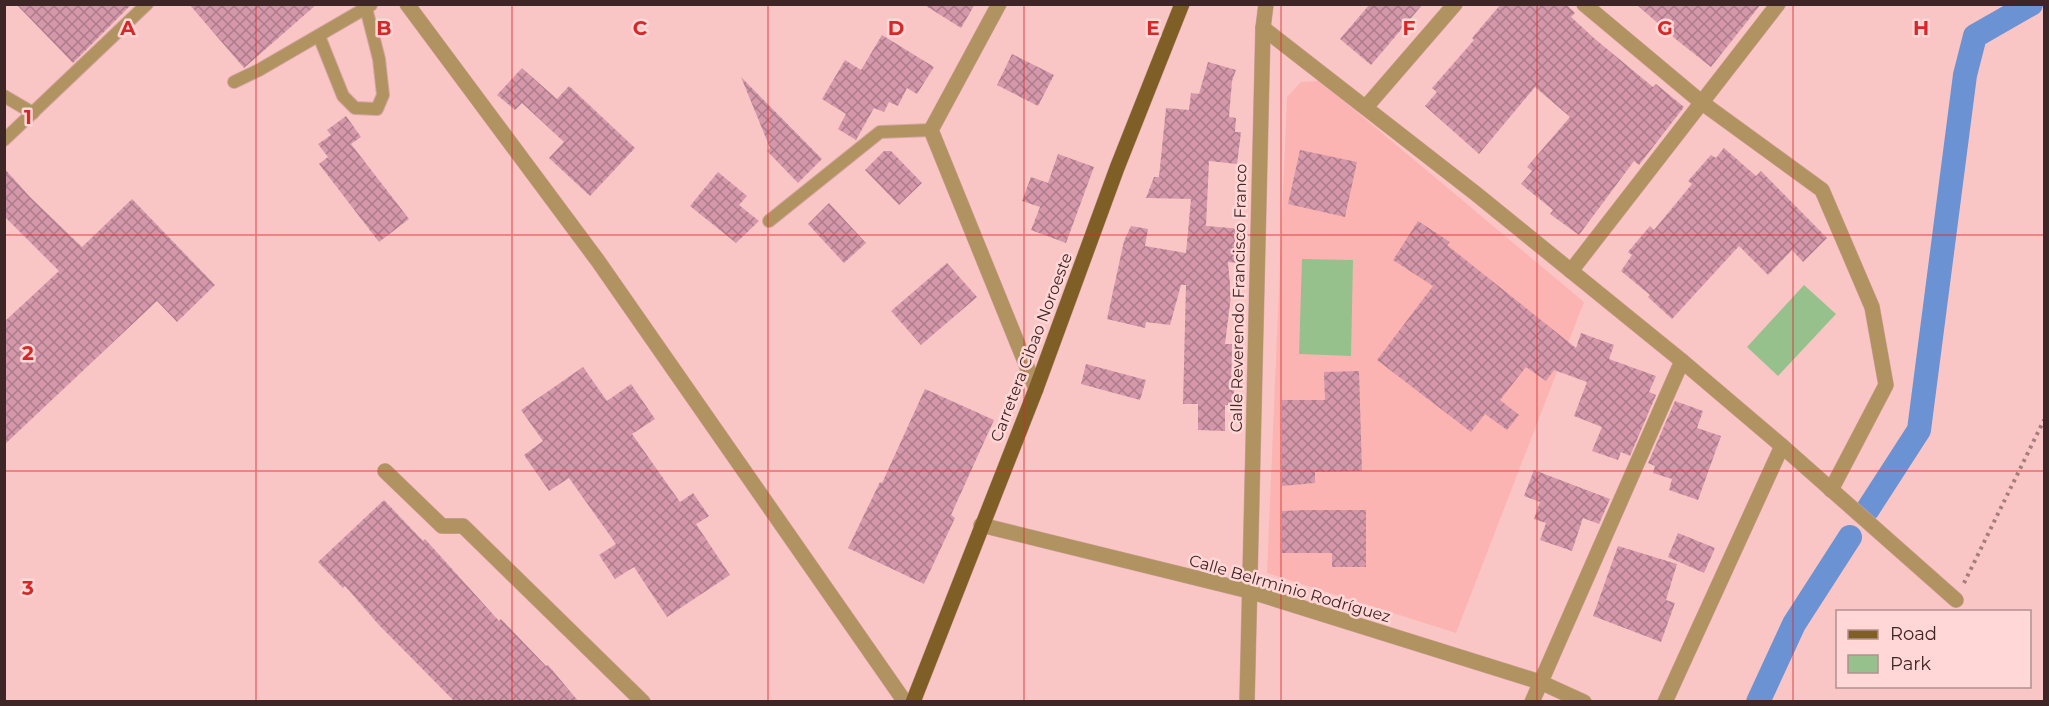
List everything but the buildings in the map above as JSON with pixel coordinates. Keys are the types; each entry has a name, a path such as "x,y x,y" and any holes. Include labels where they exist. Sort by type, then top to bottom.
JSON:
{"main road":[{"name":"Carretera Cibao Noroeste","path":"913,702 1036,389 1117,168 1182,4"}],"street":[{"path":"407,4 598,261 905,702"},
{"path":"999,4 931,130 1036,389"},
{"name":"Calle Reverendo Francisco Franco","path":"1247,702 1263,28 1266,4"},
{"path":"1366,107 1455,4"},
{"path":"1584,4 1701,102 1822,190 1872,307 1887,385 1831,490"},
{"path":"1571,271 1778,4"},
{"path":"1263,28 1366,107 1682,361 1956,600"},
{"path":"1532,702 1682,361"},
{"path":"1665,702 1782,446"},
{"path":"385,471 442,526 463,526 643,702"},
{"name":"Calle Belrminio Rodríguez","path":"981,525 1249,591 1540,682 1584,702"}],"lane":[{"path":"4,140 147,4"},
{"path":"234,82 369,6 383,95 377,109 355,108 343,96 319,36"},
{"path":"4,96 33,113"},
{"path":"769,220 880,132 931,130"}],"path":[{"path":"1956,600 2044,420"}],"shaded area":[{"path":"1320,81 1584,302 1456,633 1267,573 1287,97 1301,82"}],"green space":[{"path":"1302,259 1353,260 1351,356 1299,354"},
{"path":"1804,285 1836,314 1778,376 1747,347"}],"waterway":[{"path":"1868,509 1919,430 1965,75 1975,36 2031,4"},
{"path":"1758,702 1794,624 1850,537"}]}
